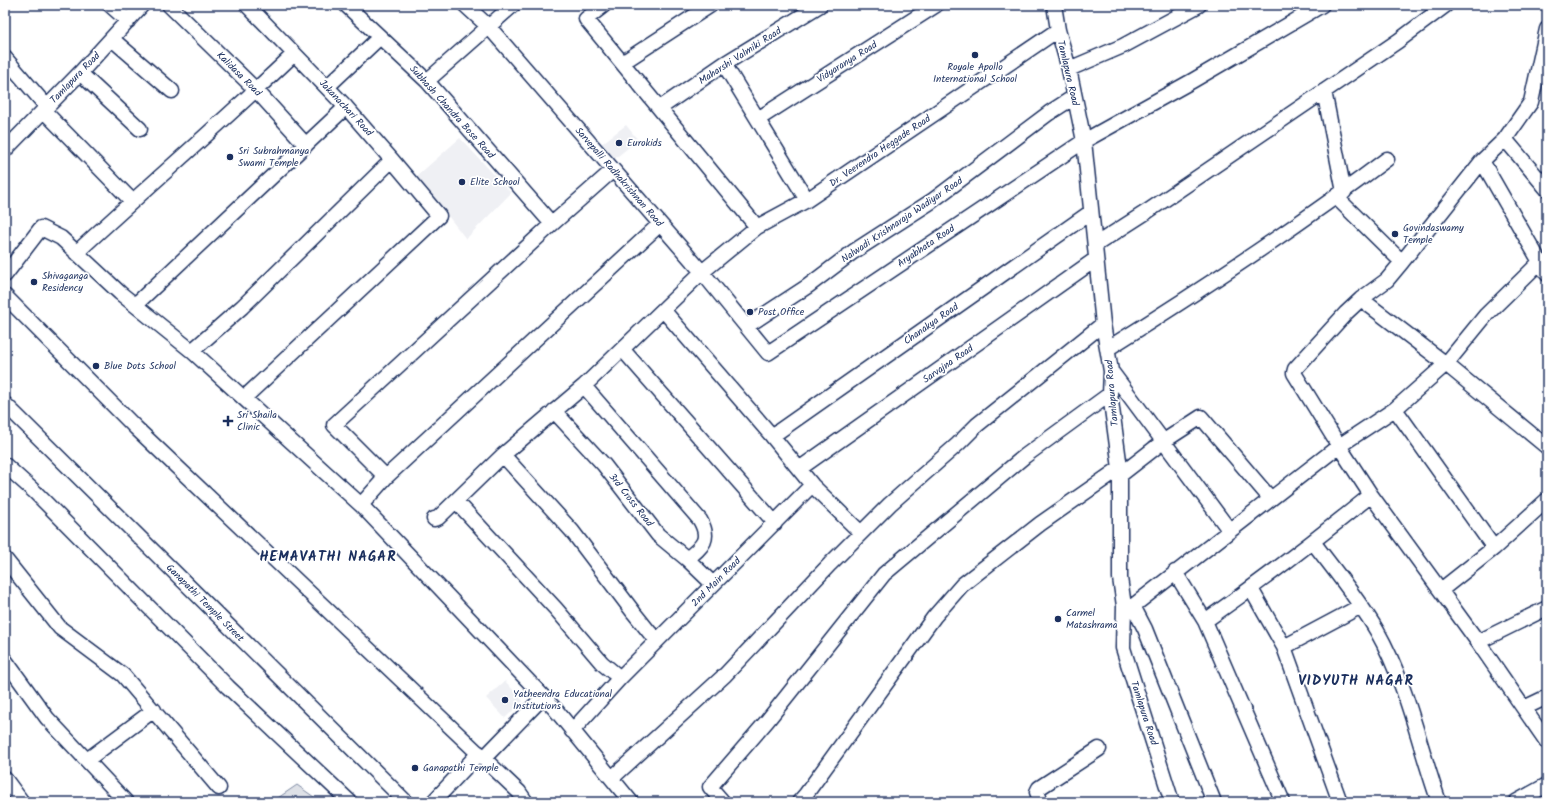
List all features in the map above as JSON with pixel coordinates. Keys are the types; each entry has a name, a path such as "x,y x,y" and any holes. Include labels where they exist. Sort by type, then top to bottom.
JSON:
{"street":[{"path":"110,5 128,21"},
{"name":"Tamlapura Road","path":"5,150 80,73 142,5"},
{"name":"Kalidasa Road","path":"169,5 256,90 306,145"},
{"name":"Jakanachari Road","path":"244,398 439,216 346,107 247,5"},
{"name":"Subhash Chandra Bose Road","path":"346,5 427,81 552,224"},
{"name":"Sarvepalli Radhakrishnan Road","path":"465,5 489,27 702,272 768,353"},
{"path":"427,81 513,5"},
{"path":"604,5 586,19 757,227"},
{"path":"622,63 711,5"},
{"name":"Maharshi Valmiki Road","path":"660,108 724,64 820,5"},
{"name":"Vidyaranya Road","path":"758,119 936,5"},
{"name":"Tamlapura Road","path":"1054,5 1058,30 1069,69 1084,141 1103,324 1111,371 1110,394 1120,472 1120,578 1129,606 1123,648 1172,802"},
{"path":"1069,69 1123,46 1199,5"},
{"name":"Aryabhata Road","path":"768,353 1084,141 1192,81 1322,5"},
{"path":"1096,245 1398,41 1446,5"},
{"path":"1547,29 1531,102 1505,139 1482,161 1386,280 1361,299 1346,313 1295,369 1294,373 1371,495 1441,590 1547,742"},
{"name":"Dr. Veerendra Heggade Road","path":"434,519 438,518 503,455 584,386 664,311 702,272 757,227 808,200 1058,30"},
{"path":"326,87 380,37"},
{"path":"112,38 172,91"},
{"path":"76,253 294,54"},
{"path":"5,58 45,109 132,201"},
{"path":"724,64 808,200"},
{"path":"80,73 140,129"},
{"path":"1324,91 1340,194 1402,262"},
{"name":"Nalwadi Krishnaraja Wadiyar Road","path":"747,326 808,286 853,252 932,201 1074,96"},
{"path":"135,305 346,107"},
{"path":"1505,139 1547,189"},
{"path":"1108,349 1259,250 1340,194 1387,159"},
{"path":"192,351 242,307 392,160"},
{"path":"1214,802 1145,629 1129,606 1230,531 1270,498 1339,446 1395,410 1446,364 1486,315 1544,268 1482,161"},
{"path":"386,478 334,425 552,224 613,170"},
{"name":"Chanakya Road","path":"772,436 1091,212"},
{"path":"360,505 386,478 660,224"},
{"path":"5,274 41,228 60,238 135,305 192,351 360,505 543,697 632,802"},
{"name":"Sarvajna Road","path":"800,469 1096,259"},
{"path":"5,296 136,428 519,792 526,802"},
{"path":"1361,299 1446,364 1547,447"},
{"path":"664,311 772,436 812,485 861,533"},
{"path":"612,778 725,675 830,564 890,504 958,444 977,425 1103,324"},
{"path":"623,350 775,522"},
{"path":"1111,371 1230,531"},
{"path":"584,386 700,520 706,531 706,537 703,543 687,559"},
{"path":"724,802 710,787 767,721 884,574 1025,456 1110,394"},
{"name":"Ganapathi Temple Street","path":"5,404 406,802"},
{"path":"1395,410 1494,548"},
{"name":"3rd Cross Road","path":"554,411 604,465 658,535 687,559 713,584"},
{"path":"799,802 934,617 962,585 1040,524 1201,417 1270,498"},
{"path":"503,455 572,531 634,613 650,633 658,640"},
{"path":"5,465 35,492 228,687 350,802"},
{"name":"2nd Main Road","path":"572,731 620,678 812,485"},
{"path":"1204,621 1251,589 1314,542 1371,495"},
{"path":"1441,590 1494,548 1547,500"},
{"path":"456,501 556,609 602,663 620,678"},
{"path":"1314,542 1361,606 1377,632 1396,673 1422,745 1439,802"},
{"path":"5,559 60,628 123,675 219,788"},
{"path":"1175,572 1204,621 1283,802"},
{"path":"1251,589 1284,647 1340,802"},
{"path":"1284,647 1361,606"},
{"path":"1478,642 1547,608"},
{"path":"5,660 46,718 126,802"},
{"path":"433,802 543,697"},
{"path":"1524,708 1547,697"},
{"path":"87,760 154,710"},
{"path":"1041,802 1037,792 1039,788 1099,749"},
{"path":"5,779 22,802"},
{"path":"1516,802 1547,785"}],"shaded area":[{"name":"Eurokids","path":"626,125 638,140 613,160 600,145"},
{"name":"Elite School","path":"460,138 511,193 466,239 417,176"},
{"name":"Yatheendra Educational Institutions","path":"505,681 523,701 505,718 486,698"},
{"path":"297,785 321,802 272,802"}],"place":[{"name":"Royale Apollo International School","path":"975,55"},
{"name":"Eurokids","path":"619,143"},
{"name":"Sri Subrahmanya Swami Temple","path":"230,157"},
{"name":"Elite School","path":"462,182"},
{"name":"Govindaswamy Temple","path":"1395,234"},
{"name":"Shivaganga Residency","path":"34,282"},
{"name":"Post Office","path":"750,312"},
{"name":"Blue Dots School","path":"96,366"},
{"name":"Sri Shaila Clinic","path":"228,421"},
{"name":"Carmel Matashrama","path":"1058,619"},
{"name":"Yatheendra Educational Institutions","path":"505,700"},
{"name":"Ganapathi Temple","path":"415,768"}],"district":[{"name":"HEMAVATHI NAGAR","path":"328,557"},
{"name":"VIDYUTH NAGAR","path":"1356,681"}]}
